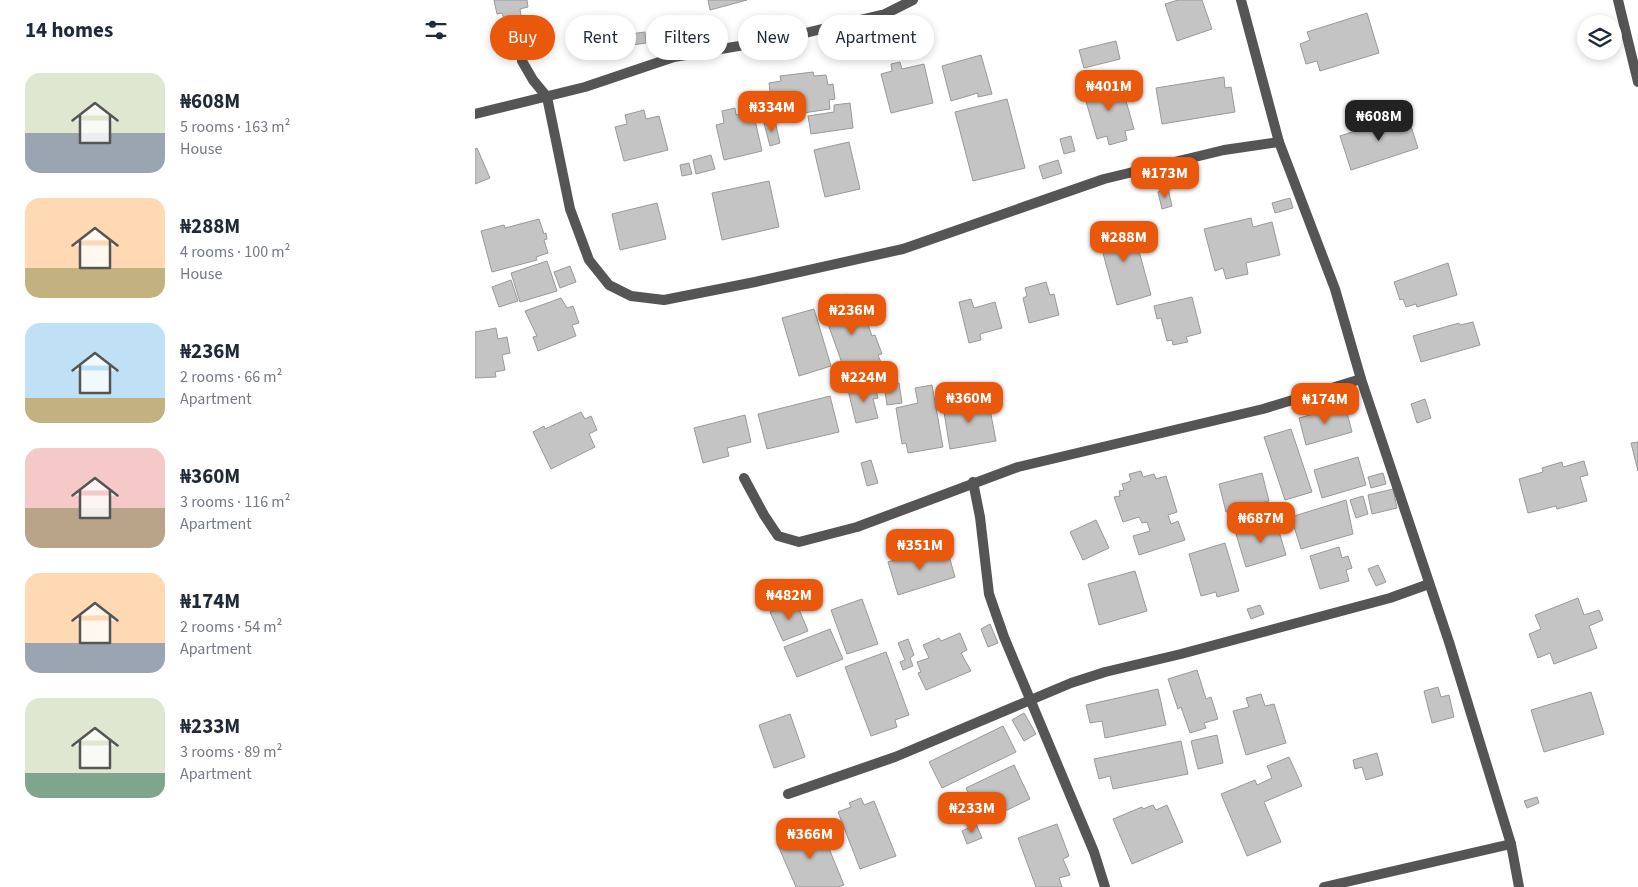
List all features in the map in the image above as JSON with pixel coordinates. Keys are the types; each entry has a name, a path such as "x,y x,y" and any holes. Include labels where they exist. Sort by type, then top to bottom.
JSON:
{"street":[{"path":"475,114 585,87 674,58 780,39 885,14 913,0"},
{"path":"1241,0 1279,142 1335,289 1361,379 1429,584 1511,844 1519,887"},
{"path":"1618,0 1638,82"},
{"path":"522,60 533,80 547,97 559,166 570,209 589,260 609,285 631,296 665,300 903,249 1104,179 1224,150 1279,142"},
{"path":"744,478 763,515 778,536 799,542 857,527 973,482 1018,468 1263,409 1361,379"},
{"path":"973,482 980,517 989,594 1004,637 1094,852 1105,887"},
{"path":"787,794 895,756 1105,672 1181,654 1390,598 1429,584"},
{"path":"1324,887 1511,844"}],"building":[{"path":"494,0 527,0 528,7 520,9 521,15 497,14"},
{"path":"708,0 747,0 710,10"},
{"path":"1178,0 1202,0 1212,29 1177,41 1165,4"},
{"path":"1367,13 1379,53 1320,71 1317,61 1306,64 1300,44 1310,40 1307,32"},
{"path":"645,32 646,43 636,44 636,33"},
{"path":"1116,41 1120,59 1084,68 1079,50"},
{"path":"981,55 992,94 978,97 978,93 951,101 942,66"},
{"path":"900,62 902,69 924,64 933,103 891,113 881,74 892,71 891,64"},
{"path":"813,72 814,76 826,75 828,85 833,84 835,99 829,100 830,109 776,117 774,106 768,107 766,93 770,92 769,83 781,81 780,76"},
{"path":"1224,77 1225,88 1231,87 1235,112 1162,124 1156,88"},
{"path":"1120,80 1134,129 1125,131 1127,140 1109,145 1107,136 1097,139 1083,91"},
{"path":"1007,99 1025,168 973,181 955,112"},
{"path":"850,103 853,128 811,134 808,116 834,112 834,105"},
{"path":"735,108 736,115 753,111 762,151 724,160 716,125 724,123 722,111"},
{"path":"644,110 646,119 659,116 668,150 624,161 615,127 627,124 625,115"},
{"path":"1407,114 1418,148 1351,170 1340,136"},
{"path":"775,121 780,143 770,146 764,123"},
{"path":"1071,136 1075,151 1064,154 1060,139"},
{"path":"849,142 860,189 825,197 814,150"},
{"path":"477,148 490,178 475,184 475,149"},
{"path":"711,155 715,169 696,174 693,160"},
{"path":"1058,160 1062,173 1043,179 1039,166"},
{"path":"689,163 692,174 682,176 680,165"},
{"path":"769,181 779,227 722,240 712,193"},
{"path":"1168,189 1172,206 1162,209 1158,192"},
{"path":"1290,198 1293,208 1275,213 1272,203"},
{"path":"657,203 666,239 620,250 612,214"},
{"path":"1251,218 1253,227 1272,222 1280,255 1246,263 1248,274 1226,279 1223,268 1215,271 1204,229"},
{"path":"539,219 544,234 546,233 547,239 544,240 548,253 536,257 537,260 492,272 481,231 504,225 505,228"},
{"path":"1131,222 1151,295 1117,305 1097,231"},
{"path":"547,261 557,291 520,302 511,273"},
{"path":"1448,263 1457,295 1417,307 1416,304 1406,307 1403,299 1400,300 1394,282"},
{"path":"570,266 576,282 560,288 554,272"},
{"path":"511,280 518,301 499,307 492,287"},
{"path":"1046,282 1050,295 1054,294 1059,315 1029,323 1023,298 1027,296 1025,288"},
{"path":"847,294 850,302 859,299 872,336 875,335 882,354 878,355 882,365 847,377 823,310 830,308 828,300"},
{"path":"1192,297 1201,333 1186,337 1188,342 1173,345 1172,340 1167,341 1161,318 1157,319 1154,306"},
{"path":"561,298 567,308 573,306 579,323 572,325 576,336 538,351 533,337 537,336 525,311"},
{"path":"971,299 974,308 995,302 1002,328 980,334 981,340 969,343 959,302"},
{"path":"814,309 831,366 799,376 782,318"},
{"path":"1473,322 1480,345 1421,362 1413,336 1459,323 1460,325"},
{"path":"496,328 498,339 507,337 510,353 502,355 505,370 495,372 496,377 475,378 475,332"},
{"path":"899,383 902,403 887,405 884,385"},
{"path":"874,384 878,398 873,399 878,418 856,423 848,390"},
{"path":"932,385 943,447 908,453 906,443 902,444 896,408 918,403 915,388"},
{"path":"830,396 839,432 767,449 758,414"},
{"path":"988,399 996,441 950,449 943,406"},
{"path":"1425,399 1431,418 1417,423 1411,404"},
{"path":"1345,405 1352,432 1306,445 1299,418"},
{"path":"581,412 585,419 591,416 597,430 589,434 595,447 551,469 533,432 544,426 545,429"},
{"path":"745,415 751,442 727,448 729,456 703,463 694,428"},
{"path":"1291,429 1312,492 1285,500 1264,437"},
{"path":"1638,442 1638,471 1631,443"},
{"path":"1358,457 1366,485 1322,498 1314,470"},
{"path":"871,460 878,483 867,486 861,463"},
{"path":"1584,461 1588,475 1580,477 1587,501 1557,509 1556,506 1528,513 1519,479 1543,472 1542,468 1562,462 1563,467"},
{"path":"1141,471 1143,477 1154,474 1156,479 1166,476 1177,512 1168,515 1171,524 1178,521 1185,540 1139,555 1133,536 1150,531 1147,522 1142,523 1139,517 1123,522 1114,497 1120,496 1119,491 1124,490 1122,484 1131,481 1129,474"},
{"path":"1262,473 1269,501 1226,512 1219,484"},
{"path":"1383,473 1386,484 1371,488 1368,477"},
{"path":"1393,489 1397,508 1372,514 1368,495"},
{"path":"1363,496 1368,514 1356,518 1350,500"},
{"path":"1346,500 1353,534 1301,549 1291,517"},
{"path":"1287,511 1290,521 1284,523 1281,513"},
{"path":"1275,518 1286,555 1246,567 1236,534 1265,526 1264,521"},
{"path":"1096,520 1109,548 1083,560 1070,532"},
{"path":"1225,543 1239,591 1217,597 1216,592 1201,596 1189,554"},
{"path":"1339,547 1342,558 1348,556 1352,568 1346,570 1349,581 1320,589 1310,556"},
{"path":"927,550 929,556 941,553 942,558 949,556 955,577 898,595 888,562"},
{"path":"1378,565 1386,582 1376,586 1368,569"},
{"path":"1135,571 1147,611 1099,625 1088,584"},
{"path":"1578,598 1584,615 1599,610 1603,620 1589,626 1597,648 1554,664 1550,653 1538,658 1529,634 1541,629 1535,615"},
{"path":"862,599 878,644 847,654 831,610"},
{"path":"796,602 808,631 783,641 770,612"},
{"path":"1260,605 1264,614 1251,619 1247,609"},
{"path":"990,624 998,643 988,647 981,629"},
{"path":"830,629 843,659 797,677 784,647"},
{"path":"960,633 967,650 961,653 971,671 926,690 918,673 921,672 917,662 929,658 923,645 939,638 941,641"},
{"path":"908,639 914,655 910,658 913,666 903,670 900,662 905,660 898,643"},
{"path":"886,652 909,715 895,720 897,727 871,736 845,667"},
{"path":"1197,670 1206,699 1211,697 1218,719 1204,723 1206,728 1190,733 1181,707 1178,709 1168,679"},
{"path":"1438,687 1441,697 1449,695 1454,717 1432,723 1424,691"},
{"path":"1158,689 1166,725 1105,738 1102,721 1090,723 1086,705"},
{"path":"1591,692 1604,734 1544,752 1531,710"},
{"path":"1261,694 1265,706 1274,704 1286,743 1246,755 1233,711 1249,707 1246,698"},
{"path":"1024,713 1036,734 1024,741 1012,720"},
{"path":"790,714 805,757 774,768 759,725"},
{"path":"1003,726 1016,752 942,788 929,762"},
{"path":"1217,735 1223,763 1198,769 1191,741"},
{"path":"1181,741 1188,774 1113,789 1110,776 1099,779 1094,759"},
{"path":"1377,753 1383,775 1366,780 1362,767 1355,769 1353,760"},
{"path":"1289,757 1302,786 1264,802 1281,842 1247,856 1221,794 1255,780 1257,785 1272,778 1267,766"},
{"path":"1014,765 1030,799 982,822 966,788"},
{"path":"1537,797 1539,803 1527,808 1524,801"},
{"path":"861,798 864,805 874,801 896,856 860,869 838,812 851,807 849,803"},
{"path":"1153,805 1156,810 1167,805 1183,842 1132,864 1113,819 1142,807 1143,809"},
{"path":"806,824 810,834 821,829 844,885 838,887 796,887 777,843 794,836 791,830"},
{"path":"976,824 982,838 967,844 962,831"},
{"path":"1057,824 1069,856 1063,859 1070,875 1059,878 1062,887 1036,887 1018,838"}]}
